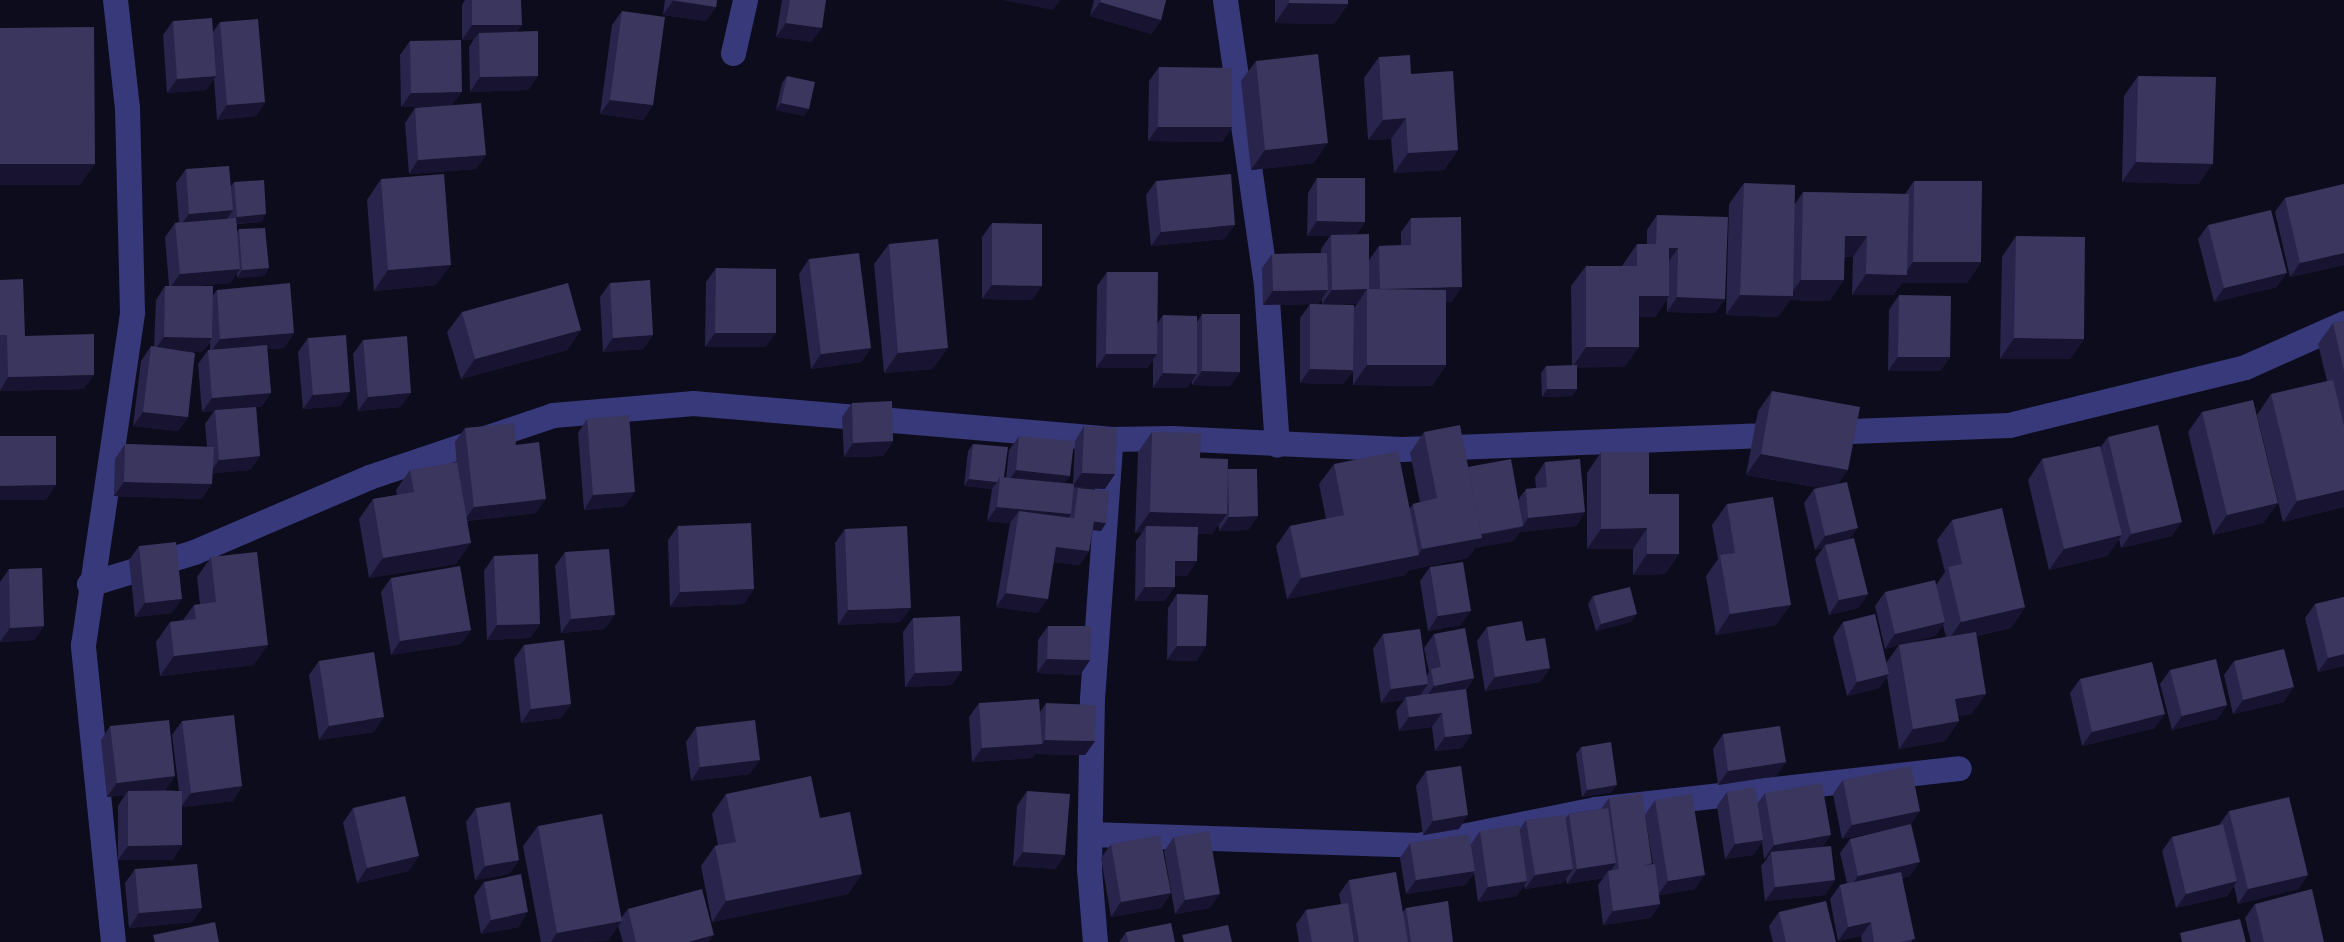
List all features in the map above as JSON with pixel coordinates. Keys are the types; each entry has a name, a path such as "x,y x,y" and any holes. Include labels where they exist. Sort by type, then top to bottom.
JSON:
{"street":[{"path":"112,942 82,644 132,312 127,108 115,0"},
{"path":"733,53 745,0"},
{"path":"1220,2 1266,285 1277,446"},
{"path":"89,584 194,552 369,477 554,415 693,403 1109,439 1171,438 1402,449 2010,425 2245,366 2344,323"},
{"path":"1095,942 1090,834 1092,698 1112,462 1109,439"},
{"path":"1090,834 1418,845 1594,809 1960,768"}],"building":[{"path":"472,0 521,0 522,25 472,25"},
{"path":"673,0 717,0 716,7"},
{"path":"790,0 826,0 822,28 786,23"},
{"path":"1101,0 1166,0 1161,20"},
{"path":"1348,0 1348,4 1289,3"},
{"path":"622,11 665,17 653,105 610,100"},
{"path":"212,18 216,76 177,79 173,21"},
{"path":"258,19 265,102 227,105 220,22"},
{"path":"94,27 95,164 0,164 0,28"},
{"path":"538,31 538,76 480,77 479,33"},
{"path":"461,40 462,92 411,93 410,41"},
{"path":"1318,54 1328,143 1265,150 1256,61"},
{"path":"1410,55 1411,74 1453,71 1458,150 1408,153 1406,118 1383,120 1379,57"},
{"path":"1159,67 1232,68 1232,127 1158,127"},
{"path":"787,76 815,82 809,109 781,103"},
{"path":"2138,76 2216,77 2213,164 2136,162"},
{"path":"481,103 486,155 418,160 415,108"},
{"path":"229,166 233,210 189,214 186,169"},
{"path":"444,174 451,265 388,270 381,179"},
{"path":"1231,174 1235,225 1161,232 1156,181"},
{"path":"1317,178 1365,178 1365,222 1317,221"},
{"path":"264,180 266,214 237,217 234,182"},
{"path":"1914,181 1982,181 1981,262 1913,262"},
{"path":"1744,183 1795,185 1793,296 1740,295"},
{"path":"2344,184 2344,253 2300,263 2285,198"},
{"path":"1803,192 1909,194 1907,275 1866,274 1867,236 1845,236 1844,280 1801,280"},
{"path":"2271,210 2287,273 2224,288 2208,225"},
{"path":"1657,215 1728,217 1725,299 1677,297 1678,248 1656,244"},
{"path":"1461,217 1462,287 1380,289 1379,246 1411,245 1411,218"},
{"path":"236,218 240,269 180,274 175,223"},
{"path":"992,223 1042,224 1042,286 992,285"},
{"path":"265,228 269,268 242,270 239,229"},
{"path":"1369,234 1369,289 1332,290 1331,235"},
{"path":"2016,236 2085,237 2084,339 2014,338"},
{"path":"938,239 948,348 898,353 889,244"},
{"path":"1637,244 1669,244 1669,296 1639,296 1639,347 1586,347 1586,266 1637,266"},
{"path":"859,253 871,348 821,354 809,259"},
{"path":"1327,253 1328,290 1273,291 1272,254"},
{"path":"716,268 776,269 776,333 715,333"},
{"path":"1107,272 1158,272 1157,354 1106,354"},
{"path":"23,279 25,336 94,334 94,375 8,377 7,335 0,335 0,280"},
{"path":"650,280 653,335 613,338 610,283"},
{"path":"290,283 294,333 220,339 217,290"},
{"path":"568,283 581,330 475,359 462,312"},
{"path":"165,286 213,286 212,338 164,337"},
{"path":"1367,289 1446,290 1446,365 1367,365"},
{"path":"1899,295 1951,296 1950,357 1898,357"},
{"path":"1310,304 1354,305 1353,370 1310,369"},
{"path":"1202,314 1240,314 1240,372 1202,371"},
{"path":"1163,315 1197,316 1197,374 1163,373"},
{"path":"2344,321 2344,371 2333,323"},
{"path":"346,335 350,392 313,395 308,338"},
{"path":"407,336 411,393 368,397 363,340"},
{"path":"267,345 271,393 212,398 208,350"},
{"path":"151,346 195,353 188,417 143,412"},
{"path":"1577,365 1577,389 1547,389 1546,366"},
{"path":"2333,380 2344,426 2344,490 2297,501 2271,394"},
{"path":"1772,391 1860,407 1848,470 1761,454"},
{"path":"2253,400 2278,503 2227,515 2202,412"},
{"path":"892,401 893,441 853,443 852,403"},
{"path":"256,407 260,456 219,460 215,410"},
{"path":"629,415 635,492 593,495 587,419"},
{"path":"514,423 516,445 539,442 546,499 474,507 465,428"},
{"path":"1460,425 1482,538 1422,549 1413,504 1437,498 1424,432"},
{"path":"2158,425 2182,522 2131,534 2108,437"},
{"path":"1084,426 1117,428 1115,474 1082,473"},
{"path":"1152,432 1201,433 1200,458 1228,459 1227,514 1150,512"},
{"path":"0,436 56,436 56,485 0,486"},
{"path":"1019,436 1074,441 1070,476 1016,470"},
{"path":"125,444 214,447 212,484 124,482"},
{"path":"973,444 1008,447 1004,477 997,482 969,479"},
{"path":"2100,446 2122,535 2064,549 2042,459"},
{"path":"1398,451 1419,555 1301,578 1290,526 1344,515 1334,464"},
{"path":"1601,452 1649,452 1649,494 1679,494 1679,554 1647,554 1647,528 1601,529"},
{"path":"1511,459 1523,526 1481,534 1468,467"},
{"path":"1580,459 1585,512 1528,518 1526,489 1547,487 1545,462"},
{"path":"457,462 471,543 383,558 373,499 414,492 410,470"},
{"path":"1228,469 1257,469 1258,516 1229,517"},
{"path":"1000,477 1074,484 1071,514 997,507"},
{"path":"1847,482 1858,528 1825,536 1814,489"},
{"path":"1078,488 1109,491 1106,523 1074,519"},
{"path":"1773,497 1791,605 1730,614 1720,555 1735,553 1727,504"},
{"path":"2002,508 2025,607 1961,622 1948,567 1962,564 1952,520"},
{"path":"1019,511 1094,521 1089,551 1056,547 1048,599 1006,593"},
{"path":"751,523 754,589 680,592 678,526"},
{"path":"907,526 911,608 848,610 845,529"},
{"path":"1146,526 1198,527 1197,561 1175,561 1175,587 1145,587"},
{"path":"1854,538 1868,594 1839,600 1825,545"},
{"path":"176,542 182,599 145,603 139,546"},
{"path":"609,549 615,615 571,619 565,552"},
{"path":"257,552 268,645 174,656 170,622 196,619 194,605 216,602 211,557"},
{"path":"538,554 540,624 497,625 494,556"},
{"path":"1463,562 1471,611 1438,616 1430,567"},
{"path":"460,566 471,630 400,641 391,578"},
{"path":"42,568 44,626 10,628 9,569"},
{"path":"1935,580 1945,622 1895,634 1885,592"},
{"path":"1630,587 1637,614 1601,624 1593,596"},
{"path":"1177,594 1208,595 1206,646 1177,646"},
{"path":"2344,597 2344,654 2328,658 2315,604"},
{"path":"1875,614 1889,674 1857,682 1843,622"},
{"path":"960,616 962,671 915,673 913,618"},
{"path":"1522,621 1526,641 1545,638 1550,668 1495,677 1487,627"},
{"path":"1048,626 1091,626 1090,660 1047,659"},
{"path":"1465,628 1474,678 1434,686 1431,669 1441,667 1434,634"},
{"path":"1420,629 1428,684 1391,689 1383,634"},
{"path":"1976,632 1986,694 1955,699 1959,721 1913,729 1899,645"},
{"path":"564,640 571,704 531,709 524,645"},
{"path":"2284,649 2294,687 2243,700 2234,661"},
{"path":"374,652 384,717 329,726 319,661"},
{"path":"2216,659 2227,705 2182,716 2170,670"},
{"path":"2152,662 2165,714 2092,732 2080,679"},
{"path":"1466,689 1472,734 1445,737 1442,713 1409,717 1406,697"},
{"path":"1039,699 1042,744 982,748 979,703"},
{"path":"1046,703 1096,705 1095,741 1045,740"},
{"path":"234,715 242,786 191,793 182,721"},
{"path":"169,720 175,776 117,783 110,726"},
{"path":"755,720 760,760 700,767 696,727"},
{"path":"1780,726 1786,762 1728,771 1723,734"},
{"path":"1611,742 1617,785 1587,790 1581,747"},
{"path":"1461,766 1468,815 1433,821 1426,771"},
{"path":"1911,766 1920,811 1852,825 1843,780"},
{"path":"811,776 820,818 850,812 862,874 726,901 715,846 736,842 726,794"},
{"path":"1822,783 1831,835 1774,845 1765,793"},
{"path":"1755,787 1763,840 1735,844 1727,792"},
{"path":"128,791 182,791 182,845 128,846"},
{"path":"1027,791 1070,794 1065,855 1023,852"},
{"path":"1642,793 1652,863 1642,866 1655,864 1660,904 1613,911 1608,871 1619,869 1609,798"},
{"path":"1692,794 1705,875 1668,881 1655,800"},
{"path":"405,796 419,856 367,868 353,808"},
{"path":"2289,797 2308,875 2248,889 2229,811"},
{"path":"510,802 519,860 485,866 476,808"},
{"path":"1608,808 1616,863 1577,869 1569,814"},
{"path":"602,814 622,921 557,933 538,826"},
{"path":"1565,815 1573,869 1535,875 1526,820"},
{"path":"1911,824 1920,862 1858,876 1850,839"},
{"path":"2223,824 2237,881 2186,894 2172,837"},
{"path":"1519,825 1527,881 1488,887 1480,831"},
{"path":"1209,831 1220,894 1185,900 1174,837"},
{"path":"1469,834 1475,871 1416,880 1410,843"},
{"path":"1160,835 1171,893 1121,902 1111,844"},
{"path":"1831,846 1835,880 1775,887 1771,852"},
{"path":"197,864 202,908 139,913 135,869"},
{"path":"1396,872 1408,942 1359,942 1349,880"},
{"path":"1901,872 1915,939 1874,942 1871,922 1848,927 1840,885"},
{"path":"521,874 528,912 491,920 484,882"},
{"path":"702,889 714,935 688,942 636,942 628,909"},
{"path":"2312,889 2324,942 2264,942 2255,904"},
{"path":"1448,901 1453,942 1411,942 1406,908"},
{"path":"1826,901 1836,942 1786,942 1779,912"},
{"path":"1348,903 1354,942 1312,942 1306,910"},
{"path":"2240,919 2246,942 2182,942 2180,933"},
{"path":"215,922 219,942 155,942 153,935"},
{"path":"1171,923 1175,942 1128,942 1126,932"},
{"path":"1228,925 1232,942 1184,942 1182,935"}]}
